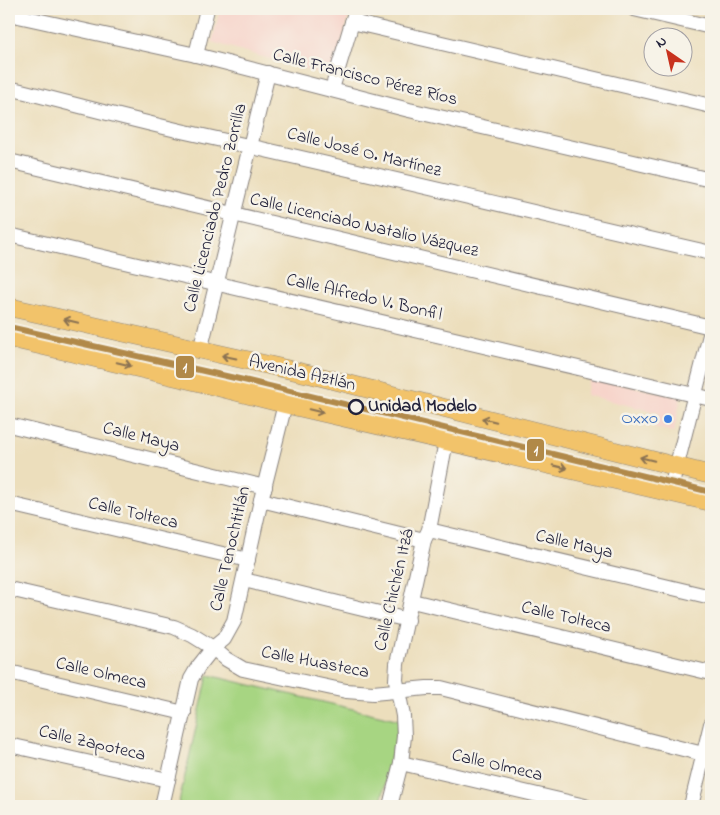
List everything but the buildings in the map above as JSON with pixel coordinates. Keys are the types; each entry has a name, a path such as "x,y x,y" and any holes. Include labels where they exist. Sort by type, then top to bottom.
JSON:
{"main road":[{"name":"Avenida Aztlán","path":"9,307 313,376 711,475"},
{"name":"Avenida Aztlán","path":"9,338 711,502"}],"street":[{"path":"196,56 207,9"},
{"path":"634,9 711,27"},
{"name":"Calle Francisco Pérez Ríos","path":"9,14 268,73 409,110 711,180"},
{"path":"332,89 354,15 711,106"},
{"name":"Calle Licenciado Pedro Zorrilla","path":"200,351 268,73"},
{"name":"Calle José O. Martínez","path":"9,88 465,197 711,253"},
{"name":"Calle Licenciado Natalio Vázquez","path":"9,161 711,327"},
{"name":"Calle Alfredo V. Bonfil","path":"9,235 711,399"},
{"path":"670,492 711,331"},
{"name":"Calle Tenochtitlán","path":"162,806 191,679 213,648 230,631 234,621 263,493 286,404"},
{"name":"Calle Maya","path":"9,425 427,535 711,597"},
{"name":"Calle Chichén Itzá","path":"390,806 401,763 404,736 396,680 397,664 427,535 446,441"},
{"name":"Calle Tolteca","path":"9,504 248,560"},
{"path":"244,580 408,620"},
{"name":"Calle Huasteca","path":"9,589 174,627 213,648 226,659 252,671 346,692 373,694 441,688 708,755"},
{"name":"Calle Tolteca","path":"412,601 711,673"},
{"name":"Calle Olmeca","path":"9,672 184,714"},
{"path":"691,806 708,755 711,724"},
{"name":"Calle Zapoteca","path":"9,745 168,780"},
{"name":"Calle Olmeca","path":"401,763 585,806"}],"shaded area":[{"path":"220,9 351,9 332,77 212,42"},
{"path":"590,378 681,397 674,432 654,428 659,413 586,395"}],"green space":[{"path":"208,675 400,720 380,806 178,806"}],"transit line":[{"name":"1","path":"9,327 248,381 711,492"}],"place":[{"name":"Unidad Modelo","path":"356,407"},
{"name":"Oxxo","path":"668,419"}]}
